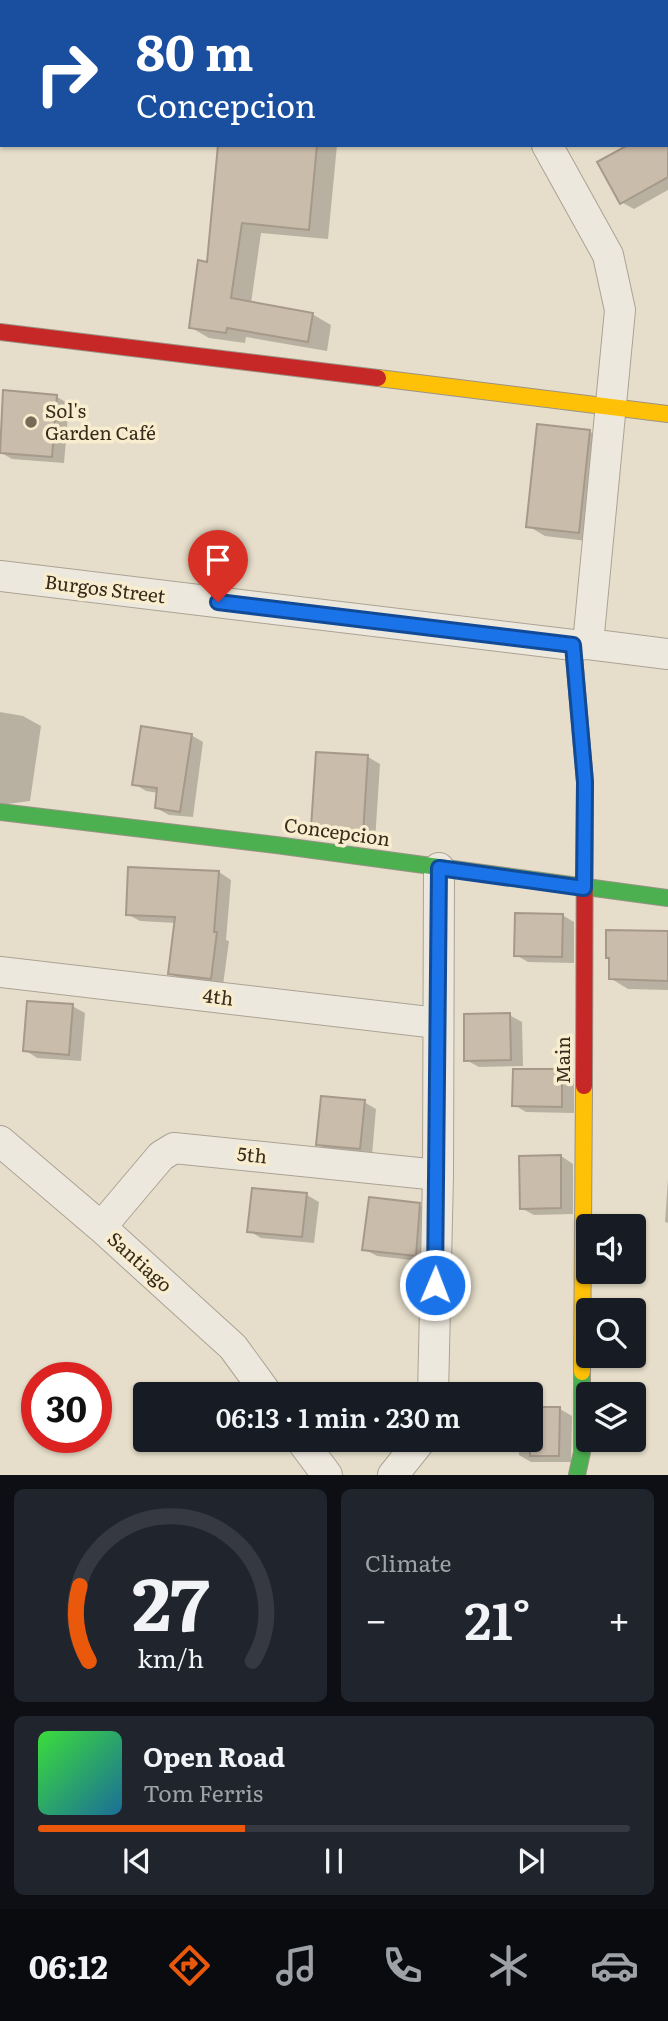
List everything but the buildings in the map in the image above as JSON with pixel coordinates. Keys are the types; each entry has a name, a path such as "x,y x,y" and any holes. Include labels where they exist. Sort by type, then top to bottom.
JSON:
{"street":[{"path":"548,147 608,255 620,310 611,406 580,645"},
{"path":"0,332 668,414"},
{"name":"Burgos Street","path":"0,576 668,654"},
{"name":"Main","path":"578,1475 582,1438 585,782 580,645"},
{"name":"Concepcion","path":"0,812 275,845 668,898"},
{"path":"433,1382 438,1175 439,868"},
{"name":"4th","path":"0,972 437,1023"},
{"name":"Santiago","path":"0,1141 101,1227 233,1347 259,1382"},
{"name":"5th","path":"101,1227 160,1156 174,1148 438,1175"},
{"path":"311,1452 327,1475"},
{"path":"393,1475 411,1452"}],"traffic: fast":[{"path":"0,812 276,845 668,898"},
{"path":"577,1475 582,1452 582,1372"}],"traffic: slow":[{"path":"378,378 668,414"},
{"path":"582,1372 584,1086"}],"traffic: jam":[{"path":"0,332 378,378"},
{"path":"573,645 585,782 584,1086"}],"place":[{"name":"Sol's Garden Café","path":"31,422"}],"route":[{"path":"218,602 573,645 585,782 584,888 439,868 435,1285"}]}
